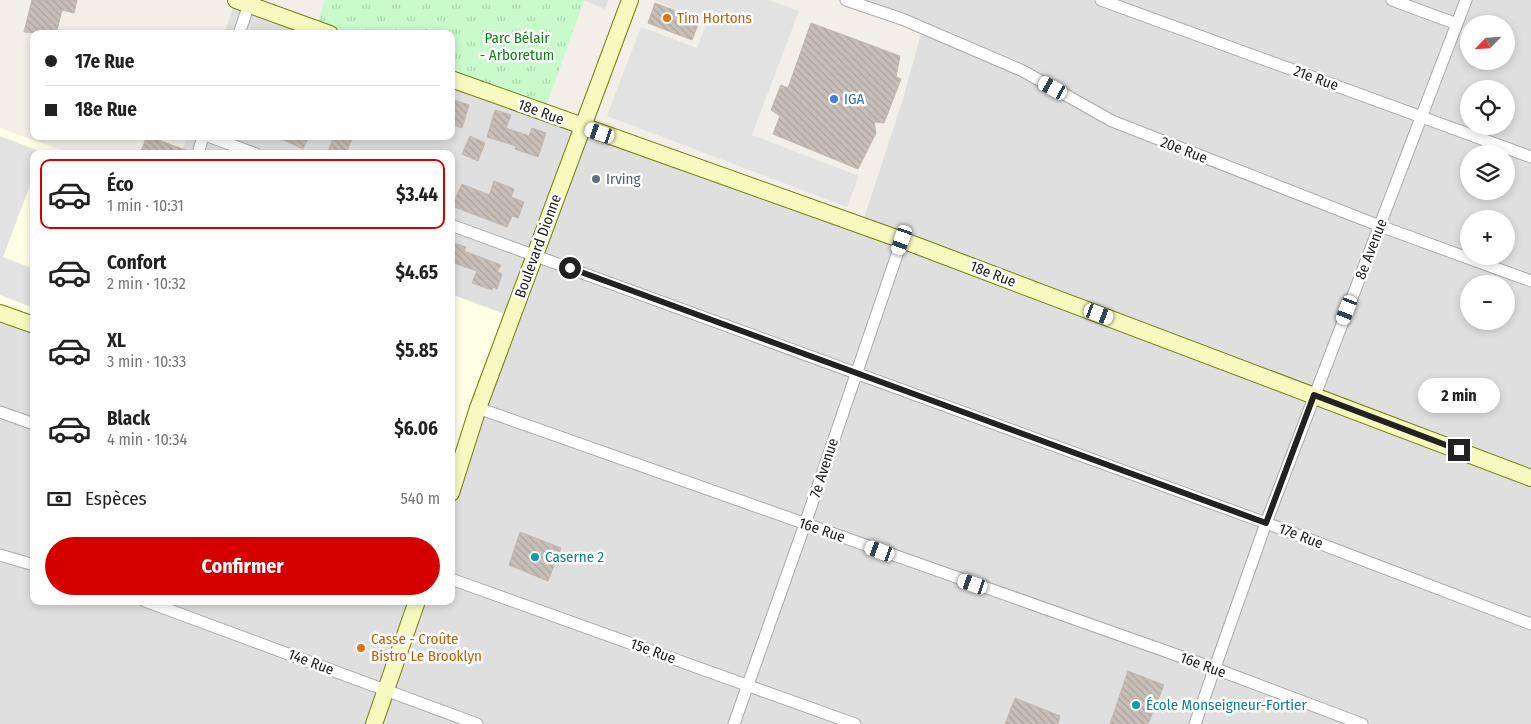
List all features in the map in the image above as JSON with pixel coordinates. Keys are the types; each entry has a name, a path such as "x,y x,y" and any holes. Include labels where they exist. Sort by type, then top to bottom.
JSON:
{"street":[{"name":"Boulevard Dionne","path":"455,476 581,127 630,0"},
{"name":"20e Rue","path":"846,0 902,19 1023,71 1112,121 1380,226 1531,280"},
{"name":"21e Rue","path":"1101,0 1531,157"},
{"path":"1392,0 1457,24"},
{"name":"8e Avenue","path":"1196,724 1266,523 1466,0"},
{"path":"240,30 243,2 319,30"},
{"name":"18e Rue","path":"455,80 902,240 1531,478"},
{"path":"219,140 245,150"},
{"name":"17e Rue","path":"455,226 1266,523 1531,624"},
{"name":"7e Avenue","path":"734,724 902,240"},
{"path":"0,313 30,324"},
{"name":"16e Rue","path":"478,408 1216,669 1362,724"},
{"path":"0,412 30,423"},
{"path":"0,555 30,564"},
{"name":"15e Rue","path":"455,580 855,724"},
{"name":"14e Rue","path":"156,605 477,724"},
{"path":"374,724 416,605"}],"shaded area":[{"path":"236,0 252,0 333,30 225,30"},
{"path":"583,0 608,0 605,9"},
{"path":"654,0 769,0 799,11 752,135 859,176 847,207 607,116 641,27 697,48 707,22"},
{"path":"846,0 1531,0 1531,724 0,724 0,310 30,321 30,605 455,605 455,470 512,317 455,296 455,150 182,150 186,140 455,140 455,75 860,230 903,99 923,27"},
{"path":"0,128 61,150 30,150 30,325 0,314"},
{"path":"0,136 37,150 30,150 30,186 3,257 30,267 30,306 0,295"},
{"path":"455,296 512,317 455,470"}],"green space":[{"name":"Parc Bélair - Arboretum","path":"325,0 584,0 546,107 455,74 455,30 333,30 317,24"}],"building":[{"path":"32,0 77,0 74,13 62,10 57,30 30,30 30,32 24,32"},
{"path":"655,3 700,20 692,40 648,23"},
{"name":"IGA","path":"811,23 900,56 896,77 901,79 884,123 874,122 876,133 858,169 773,134 780,116 771,110 781,85 788,88"},
{"path":"455,100 469,105 462,128 455,125"},
{"path":"495,110 511,115 506,128 529,136 532,128 546,133 538,157 515,149 516,146 487,137"},
{"path":"470,136 485,143 478,161 462,154"},
{"path":"145,140 158,140 186,150 142,150"},
{"path":"284,140 307,140 303,149"},
{"path":"332,140 351,140 348,150 329,150"},
{"path":"494,181 514,189 511,197 524,202 518,218 512,216 507,227 455,207 455,199 462,184 489,195"},
{"path":"455,243 466,247 464,251 501,265 497,272 502,274 497,289 493,287 492,290 472,283 477,271 455,263"},
{"name":"Caserne 2","path":"520,532 561,548 548,581 509,565"},
{"name":"École Monseigneur-Fortier","path":"1128,671 1164,685 1148,724 1110,724"},
{"path":"1015,698 1060,716 1058,724 1005,724"}],"place":[{"name":"Tim Hortons","path":"667,18"},
{"name":"IGA","path":"834,99"},
{"name":"Irving","path":"596,179"},
{"name":"Caserne 2","path":"535,557"},
{"name":"Casse - Croûte Bistro Le Brooklyn","path":"361,648"},
{"name":"École Monseigneur-Fortier","path":"1136,705"}],"route":[{"path":"570,268 1266,523 1314,395 1459,450"}]}
